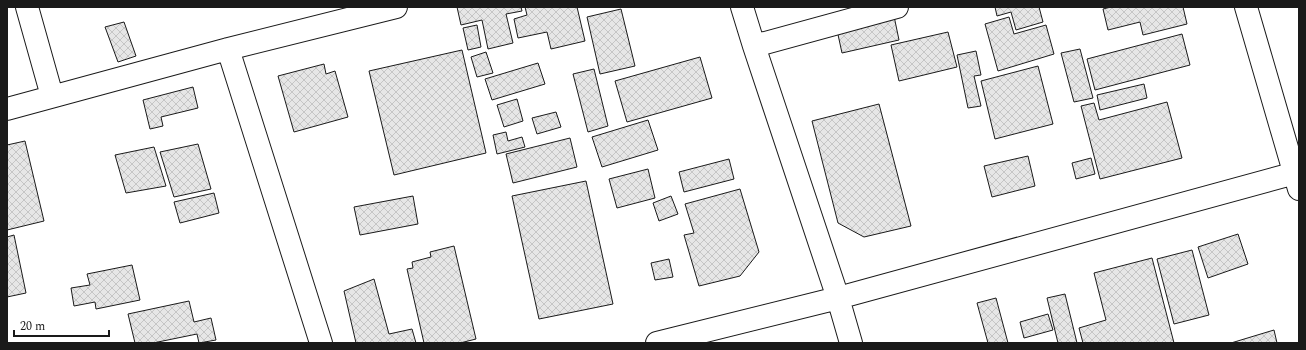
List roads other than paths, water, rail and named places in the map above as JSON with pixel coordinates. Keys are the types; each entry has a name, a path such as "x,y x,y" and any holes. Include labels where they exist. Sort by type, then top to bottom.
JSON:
{"street":[{"path":"27,7 52,96"},
{"path":"7,109 228,48 396,7"},
{"path":"742,7 838,298 851,343"},
{"path":"754,46 897,7"},
{"path":"657,343 838,298 1297,178 1246,7"},
{"path":"228,48 321,343"}]}
